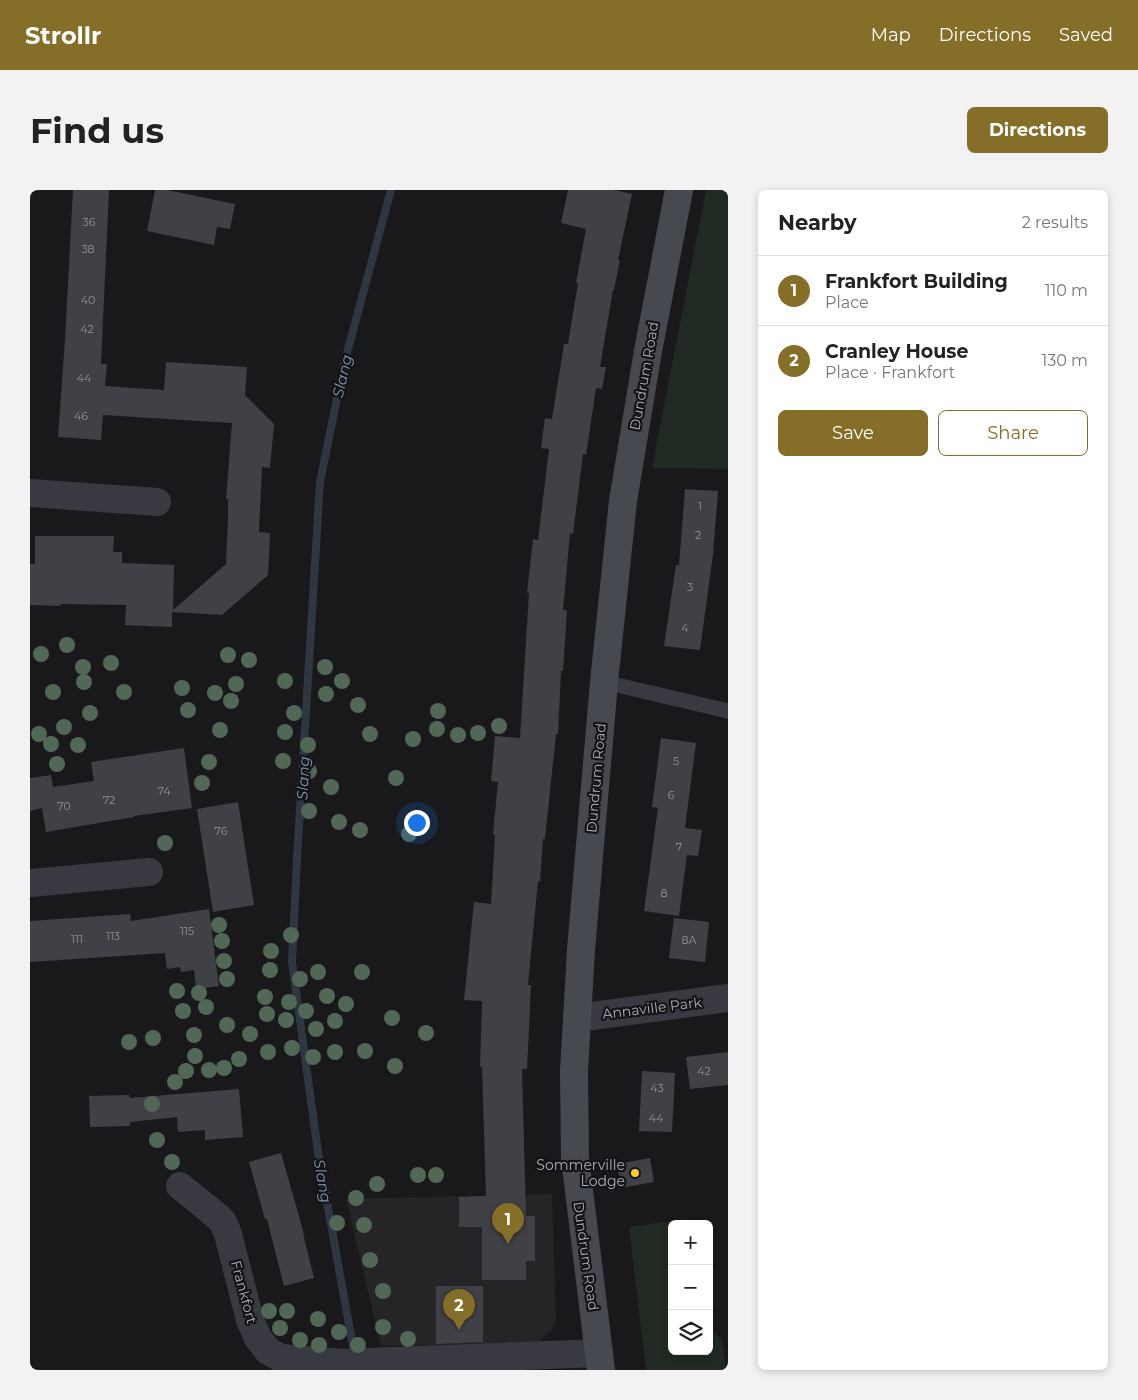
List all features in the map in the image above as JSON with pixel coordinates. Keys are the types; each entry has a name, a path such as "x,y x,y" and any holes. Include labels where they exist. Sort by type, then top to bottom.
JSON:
{"main road":[{"name":"Dundrum Road","path":"600,1361 574,1158 574,1071 581,950 604,682 623,501 648,351 679,190"}],"street":[{"path":"30,493 157,502"},
{"path":"30,883 149,872"},
{"name":"Annaville Park","path":"577,1018 728,998"},
{"name":"Frankfort","path":"180,1186 223,1222 253,1326 258,1338 279,1364 519,1357 600,1361"}],"lane":[{"path":"604,682 728,711"}],"shaded area":[{"path":"706,190 728,190 728,469 652,468"},
{"path":"552,1194 556,1323 551,1331 536,1343 381,1346 346,1199"},
{"path":"668,1221 668,1355 713,1355 713,1331 722,1340 726,1370 646,1370 629,1227"}],"building":[{"path":"73,190 109,190 101,364 107,364 105,386 164,390 166,362 247,367 245,395 274,424 270,468 262,467 259,532 270,533 268,575 222,615 172,612 172,627 125,625 126,605 30,605 30,564 35,564 35,536 114,536 113,552 122,552 122,563 174,565 173,610 226,564 228,499 226,499 232,423 103,415 101,440 58,437"},
{"path":"155,190 167,190 235,204 230,229 217,227 214,245 147,231"},
{"path":"568,190 614,190 632,194 618,260 620,260 600,367 606,367 602,389 596,388 586,455 583,454 573,534 570,533 563,610 567,610 563,671 561,671 558,734 556,734 545,839 543,839 528,985 531,985 527,1069 522,1069 526,1216 535,1216 535,1261 526,1261 526,1280 482,1280 482,1227 459,1227 459,1197 486,1196 482,1067 480,1067 482,1001 464,1000 474,902 491,904 495,835 493,834 498,782 491,781 495,736 520,738 529,593 527,593 533,539 538,540 549,449 541,448 545,418 552,419 564,344 568,344 578,283 576,283 586,229 561,223"},
{"path":"685,489 718,491 713,554 700,650 664,646 676,565 679,565"},
{"path":"661,738 696,743 685,828 702,830 698,856 687,855 679,916 644,911 658,808 652,807"},
{"path":"184,748 192,808 134,816 46,832 42,808 30,811 30,778 51,775 53,787 94,781 91,762"},
{"path":"238,802 254,905 213,912 197,809"},
{"path":"209,909 219,986 196,989 194,970 181,972 180,967 167,969 165,953 30,962 30,921 130,914 131,921"},
{"path":"674,918 709,922 705,962 669,958"},
{"path":"728,1052 728,1085 690,1089 686,1057"},
{"path":"642,1071 675,1073 672,1132 639,1131"},
{"path":"239,1089 243,1137 205,1140 205,1130 178,1132 177,1117 130,1122 130,1126 90,1127 89,1096 129,1095 130,1098"},
{"path":"281,1153 304,1234 314,1278 284,1286 267,1219 265,1219 249,1162"},
{"name":"Sommerville Lodge","path":"650,1158 654,1182 621,1188 617,1164"},
{"path":"436,1286 483,1286 483,1342 436,1344"}],"waterway":[{"name":"Slang","path":"355,1358 318,1152 292,962 320,482 344,364 391,190"}],"place":[{"name":"Sommerville Lodge","path":"635,1173"},
{"name":"Frankfort Building","path":"508,1244"},
{"name":"Cranley House","path":"459,1330"}]}
